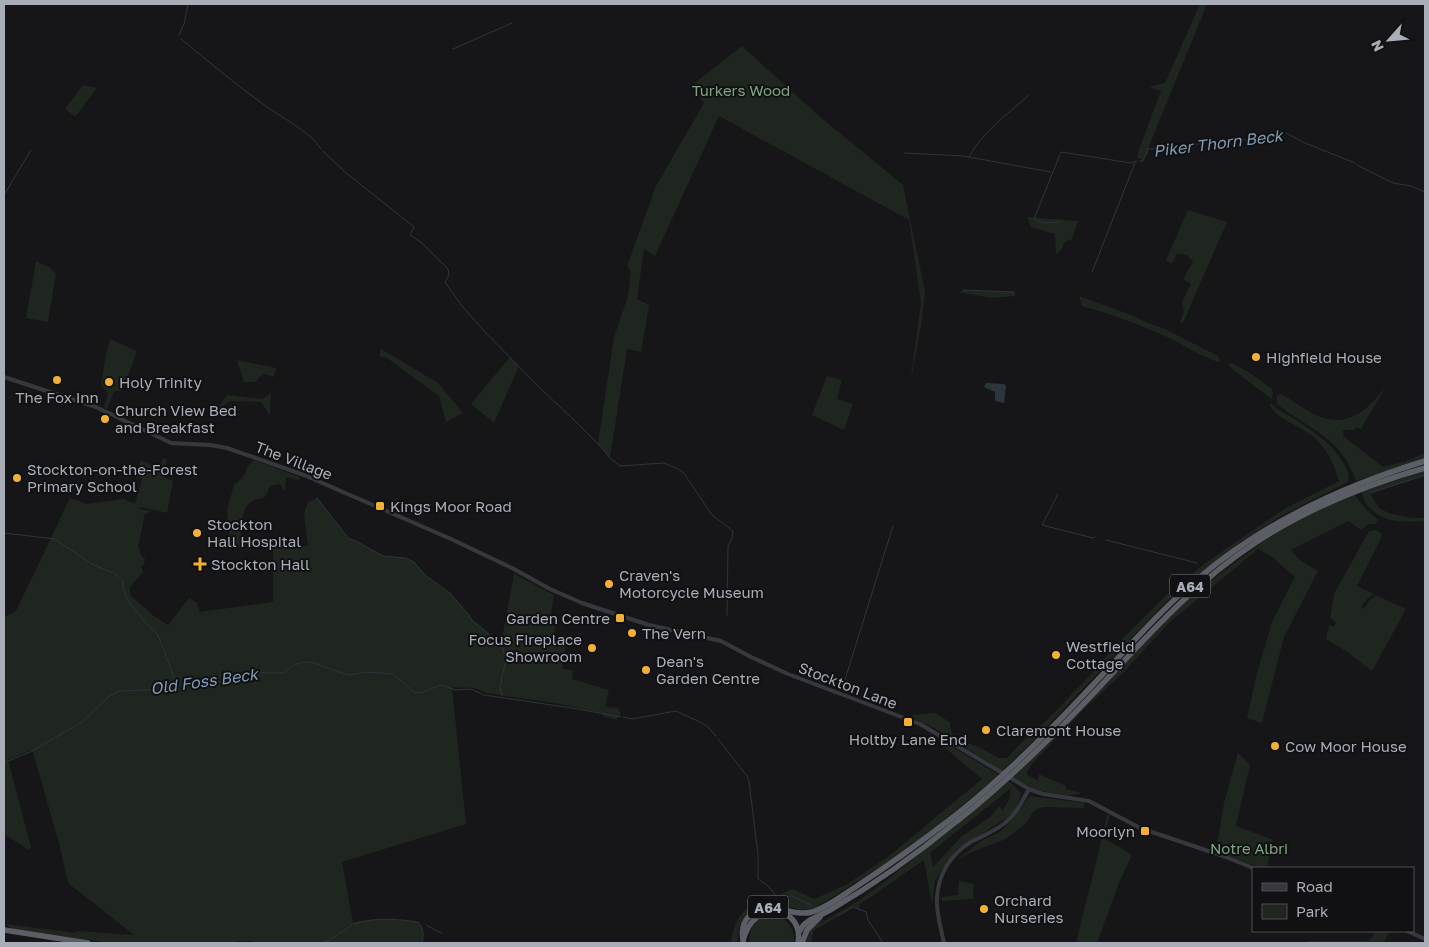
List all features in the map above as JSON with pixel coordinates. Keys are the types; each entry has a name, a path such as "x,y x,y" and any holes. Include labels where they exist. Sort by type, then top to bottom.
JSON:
{"highway":[{"name":"A64","path":"743,942 742,931 745,922 756,911 766,907 795,913 814,911 892,863 953,817 1012,767 1058,722 1169,604 1200,576 1233,552 1279,521 1314,502 1385,473 1425,461"},
{"name":"A64","path":"800,940 804,923 825,913 896,868 990,794 1063,726 1174,607 1204,581 1276,530 1317,508 1386,479 1425,468"},
{"path":"743,942 748,927 755,918 763,913 772,911 787,915 795,924 800,940"},
{"path":"800,940 807,930 825,913"},
{"path":"4,930 88,943"}],"street":[{"name":"The Village","path":"4,377 96,407 171,443 222,447 251,455 314,479 431,530"},
{"name":"Stockton Lane","path":"431,530 582,603 632,620 721,641 785,673 920,724 1029,790 1089,801 1140,828 1252,868"},
{"path":"944,943 937,899 939,884 945,868 962,848 998,828 1011,818 1029,790"},
{"path":"1409,932 1425,939"}],"green space":[{"path":"1200,4 1207,4 1149,146 1147,156 1143,160 1138,158 1138,152 1161,91 1149,87 1165,83"},
{"name":"Turkers Wood","path":"742,46 819,116 903,185 925,292 910,385 921,302 909,220 719,116 655,256 644,249 637,299 649,305 641,352 627,349 610,458 598,444 614,337 628,296 631,272 627,266 656,186 704,103 692,85"},
{"path":"83,85 97,88 75,117 65,109"},
{"path":"1188,210 1227,222 1183,323 1180,322 1184,312 1182,302 1191,284 1183,279 1193,262 1187,255 1177,253 1172,264 1166,260"},
{"path":"1027,217 1078,221 1071,241 1068,240 1063,244 1063,248 1056,254 1055,234 1031,227"},
{"path":"36,261 49,267 56,274 48,322 26,318"},
{"path":"964,290 1015,292 1015,296 991,298 959,292"},
{"path":"1079,296 1167,330 1218,356 1220,360 1218,362 1212,360 1137,324 1082,306"},
{"path":"110,339 137,351 124,387 121,391 115,391 107,409 104,407 108,393 101,385"},
{"path":"381,349 438,383 463,413 446,422 439,396 387,358 379,356"},
{"path":"510,357 519,366 494,423 471,404"},
{"path":"237,360 276,368 274,377 264,374 256,382 244,382"},
{"path":"1232,363 1272,389 1271,399 1230,367 1229,364"},
{"path":"827,376 842,380 837,399 853,404 844,430 812,415"},
{"path":"1387,385 1361,429 1357,427 1354,430 1342,430 1343,436 1383,467 1406,461 1425,453 1425,458 1356,481 1350,466 1333,444 1277,404 1277,396 1281,394 1313,414 1339,420 1358,414"},
{"path":"271,393 270,416 261,402 230,401 217,410 227,395 263,399"},
{"path":"1271,403 1278,410 1315,433 1334,450 1348,471 1348,482 1281,516 1236,545 1166,602 1002,771 934,728 912,718 912,715 935,713 950,722 955,739 979,747 999,758 1007,758 1047,720 1096,669 1116,645 1167,595 1200,567 1288,507 1339,481 1332,462 1321,444 1306,431 1277,414 1270,405"},
{"path":"163,458 167,459 164,477 173,481 167,513 140,507 140,509 152,511 145,514 138,547 142,557 145,558 144,565 141,566 143,572 130,587 130,595 154,616 168,625 189,598 197,603 200,612 273,602 273,546 308,546 304,513 308,502 317,498 349,539 383,556 405,558 414,562 426,576 450,593 472,620 501,644 514,574 554,595 549,625 555,626 554,638 559,638 558,643 566,644 562,669 573,670 572,679 609,690 605,707 618,708 621,714 616,720 603,716 602,713 554,703 487,693 474,688 452,687 466,824 342,862 353,922 402,920 418,922 423,932 422,943 258,943 236,941 236,943 110,943 12,929 6,924 76,933 76,931 134,935 68,883 60,847 31,750 8,760 31,847 29,850 4,834 4,617 16,611 70,498 87,504 124,499 135,504 142,479 134,475 141,460 158,468"},
{"path":"254,460 300,479 286,477 285,492 280,484 272,485 264,498 249,504 243,516 241,547 236,548 230,540 227,509 234,485 243,477"},
{"path":"1425,471 1425,476 1370,493 1379,508 1391,514 1425,518 1425,521 1386,519 1373,511 1364,500 1362,491"},
{"path":"1355,495 1378,520 1375,524 1369,524 1361,530 1348,521 1291,550 1300,560 1318,571 1284,637 1262,723 1247,718 1257,673 1272,622 1295,577 1272,557 1258,549 1169,623 1122,674 1084,709 1031,765 1026,774 1038,781 1039,774 1066,786 1066,789 1082,793 1064,795 1045,792 1011,777 1157,628 1200,589 1262,542 1325,506"},
{"path":"1375,530 1382,533 1381,538 1357,586 1374,594 1361,607 1364,609 1376,595 1406,609 1372,671 1346,651 1326,639 1329,625 1334,627 1336,623 1330,618 1334,594 1369,531"},
{"path":"946,743 999,775 925,836 813,909 801,910 778,904 765,904 753,908 744,917 739,928 737,943 731,943 736,923 744,911 750,907 793,889 814,899 846,885 889,856 982,779 944,747"},
{"name":"Notre Albri","path":"1238,753 1250,765 1236,826 1273,840 1267,867 1257,867 1216,851 1224,803"},
{"path":"1009,781 1021,793 1017,807 1007,818 957,849 935,880 932,904 924,860 859,905 860,909 853,907 813,931 811,943 806,943 809,932 813,927 858,901 887,880","holes":["1011,788 1009,799 1003,810 999,806 990,817 961,837 933,867 930,853"]},
{"path":"1030,796 1084,803 1084,808 1044,807 1037,809 1032,813 1027,822 1006,839 974,851 957,860 981,841 1001,831"},
{"path":"1110,814 1104,838 1132,855 1120,880 1097,943 1076,943 1107,815"},
{"path":"959,881 974,884 973,899 942,901 941,897 958,895"},
{"path":"773,915 790,924 794,943 750,943 750,932 755,924 763,918"},
{"path":"1375,932 1389,932 1383,943 1306,943 1307,941 1369,941"}],"shaded area":[{"path":"986,383 1004,384 1006,386 1004,403 995,401 995,392 984,387"}],"waterway":[{"path":"179,35 184,24 188,4"},
{"path":"453,49 512,23"},
{"path":"181,39 270,109 310,136 321,149"},
{"path":"969,157 981,139 1029,95"},
{"name":"Piker Thorn Beck","path":"1140,161 1143,161 1148,149 1180,147 1220,140 1263,140 1286,133 1305,143 1355,163"},
{"path":"4,195 31,150"},
{"path":"323,151 345,172 414,227 410,235 422,243 448,269 449,275 445,282 462,306 484,331 610,458 620,466 664,463 683,472 712,515 733,531 728,546 727,615"},
{"path":"1060,222 1043,223 1034,219 1061,152 1131,163 1137,161"},
{"path":"904,153 963,156 1051,172"},
{"path":"1092,272 1135,163"},
{"name":"Piker Thorn Beck","path":"1357,165 1393,183 1411,186 1425,192"},
{"path":"963,290 1014,292"},
{"path":"1370,493 1425,475"},
{"path":"1058,494 1042,525 1095,537"},
{"path":"317,498 349,539 383,556 405,558 414,562 426,576 450,593 472,620 501,644 506,659 500,687 502,696"},
{"path":"843,686 893,526"},
{"path":"4,533 55,539 92,564 113,573"},
{"path":"1106,540 1197,563"},
{"path":"115,574 119,577"},
{"path":"123,580 123,588 128,601 158,635 177,685"},
{"name":"Old Foss Beck","path":"4,763 32,751 82,722 108,697 119,691 172,689 191,680 210,683 219,682 250,671 283,673 294,665 304,662 315,663 349,675 367,672 393,674 414,692 420,693 441,685 456,690 471,689 484,695 621,717"},
{"name":"Old Foss Beck","path":"623,717 632,719 676,711 702,723 716,736"},
{"name":"Old Foss Beck","path":"718,739 747,776 749,782 758,854 758,879 767,885 777,897 792,896 811,905"},
{"name":"Old Foss Beck","path":"838,916 853,907 866,912 868,920 883,943"},
{"path":"354,924 394,919 418,922 423,932 422,943"},
{"path":"321,943 330,940 352,925"},
{"path":"426,925 441,933"}],"place":[{"name":"Highfield House","path":"1256,357"},
{"name":"The Fox Inn","path":"57,380"},
{"name":"Holy Trinity","path":"109,382"},
{"name":"Church View Bed and Breakfast","path":"105,419"},
{"name":"Stockton-on-the-Forest Primary School","path":"17,478"},
{"name":"Kings Moor Road","path":"380,506"},
{"name":"Stockton Hall Hospital","path":"197,533"},
{"name":"Stockton Hall","path":"200,564"},
{"name":"Craven's Motorcycle Museum","path":"609,584"},
{"name":"Garden Centre","path":"620,618"},
{"name":"The Vern","path":"632,633"},
{"name":"Focus Fireplace Showroom","path":"592,648"},
{"name":"Westfield Cottage","path":"1056,655"},
{"name":"Dean's Garden Centre","path":"646,670"},
{"name":"Holtby Lane End","path":"908,722"},
{"name":"Claremont House","path":"986,730"},
{"name":"Cow Moor House","path":"1275,746"},
{"name":"Moorlyn","path":"1145,831"},
{"name":"Orchard Nurseries","path":"984,909"}]}
